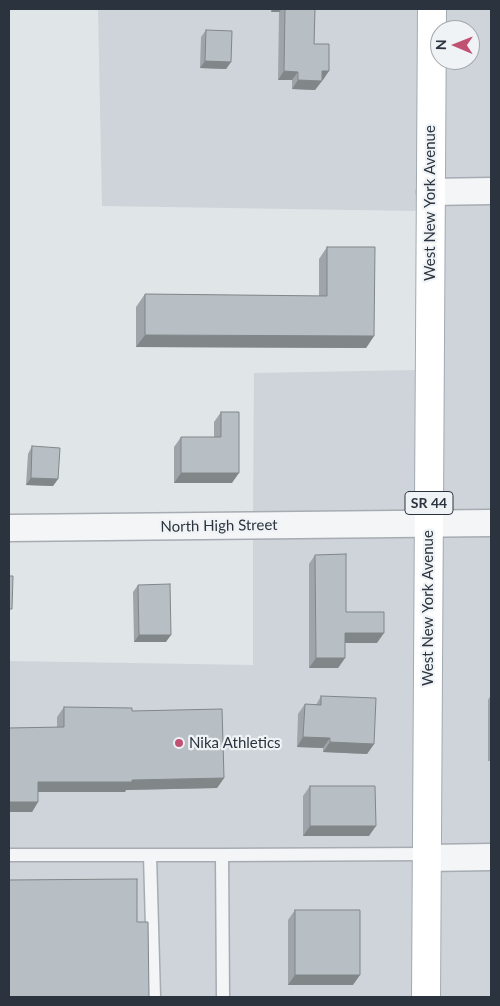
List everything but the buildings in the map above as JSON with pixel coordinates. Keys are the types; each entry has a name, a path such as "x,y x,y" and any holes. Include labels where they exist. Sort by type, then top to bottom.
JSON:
{"main road":[{"name":"West New York Avenue","path":"426,997 432,9"}],"street":[{"path":"430,192 491,191"},
{"name":"North High Street","path":"9,528 491,523"},
{"path":"427,856 491,857"}],"lane":[{"path":"9,855 427,856"},
{"path":"150,855 154,997"},
{"path":"222,855 223,997"}],"shaded area":[{"path":"98,9 419,9 417,211 102,206"},
{"path":"445,9 491,9 491,179 443,180 444,70 480,70 480,20 445,20"},
{"path":"491,202 491,512 441,512 443,203"},
{"path":"416,370 415,513 253,515 254,373"},
{"path":"441,535 491,535 491,846 440,846"},
{"path":"415,536 413,997 9,997 9,661 253,665 253,537"},
{"path":"491,868 491,997 439,997 439,869"}],"place":[{"name":"Nika Athletics","path":"179,743"}]}
